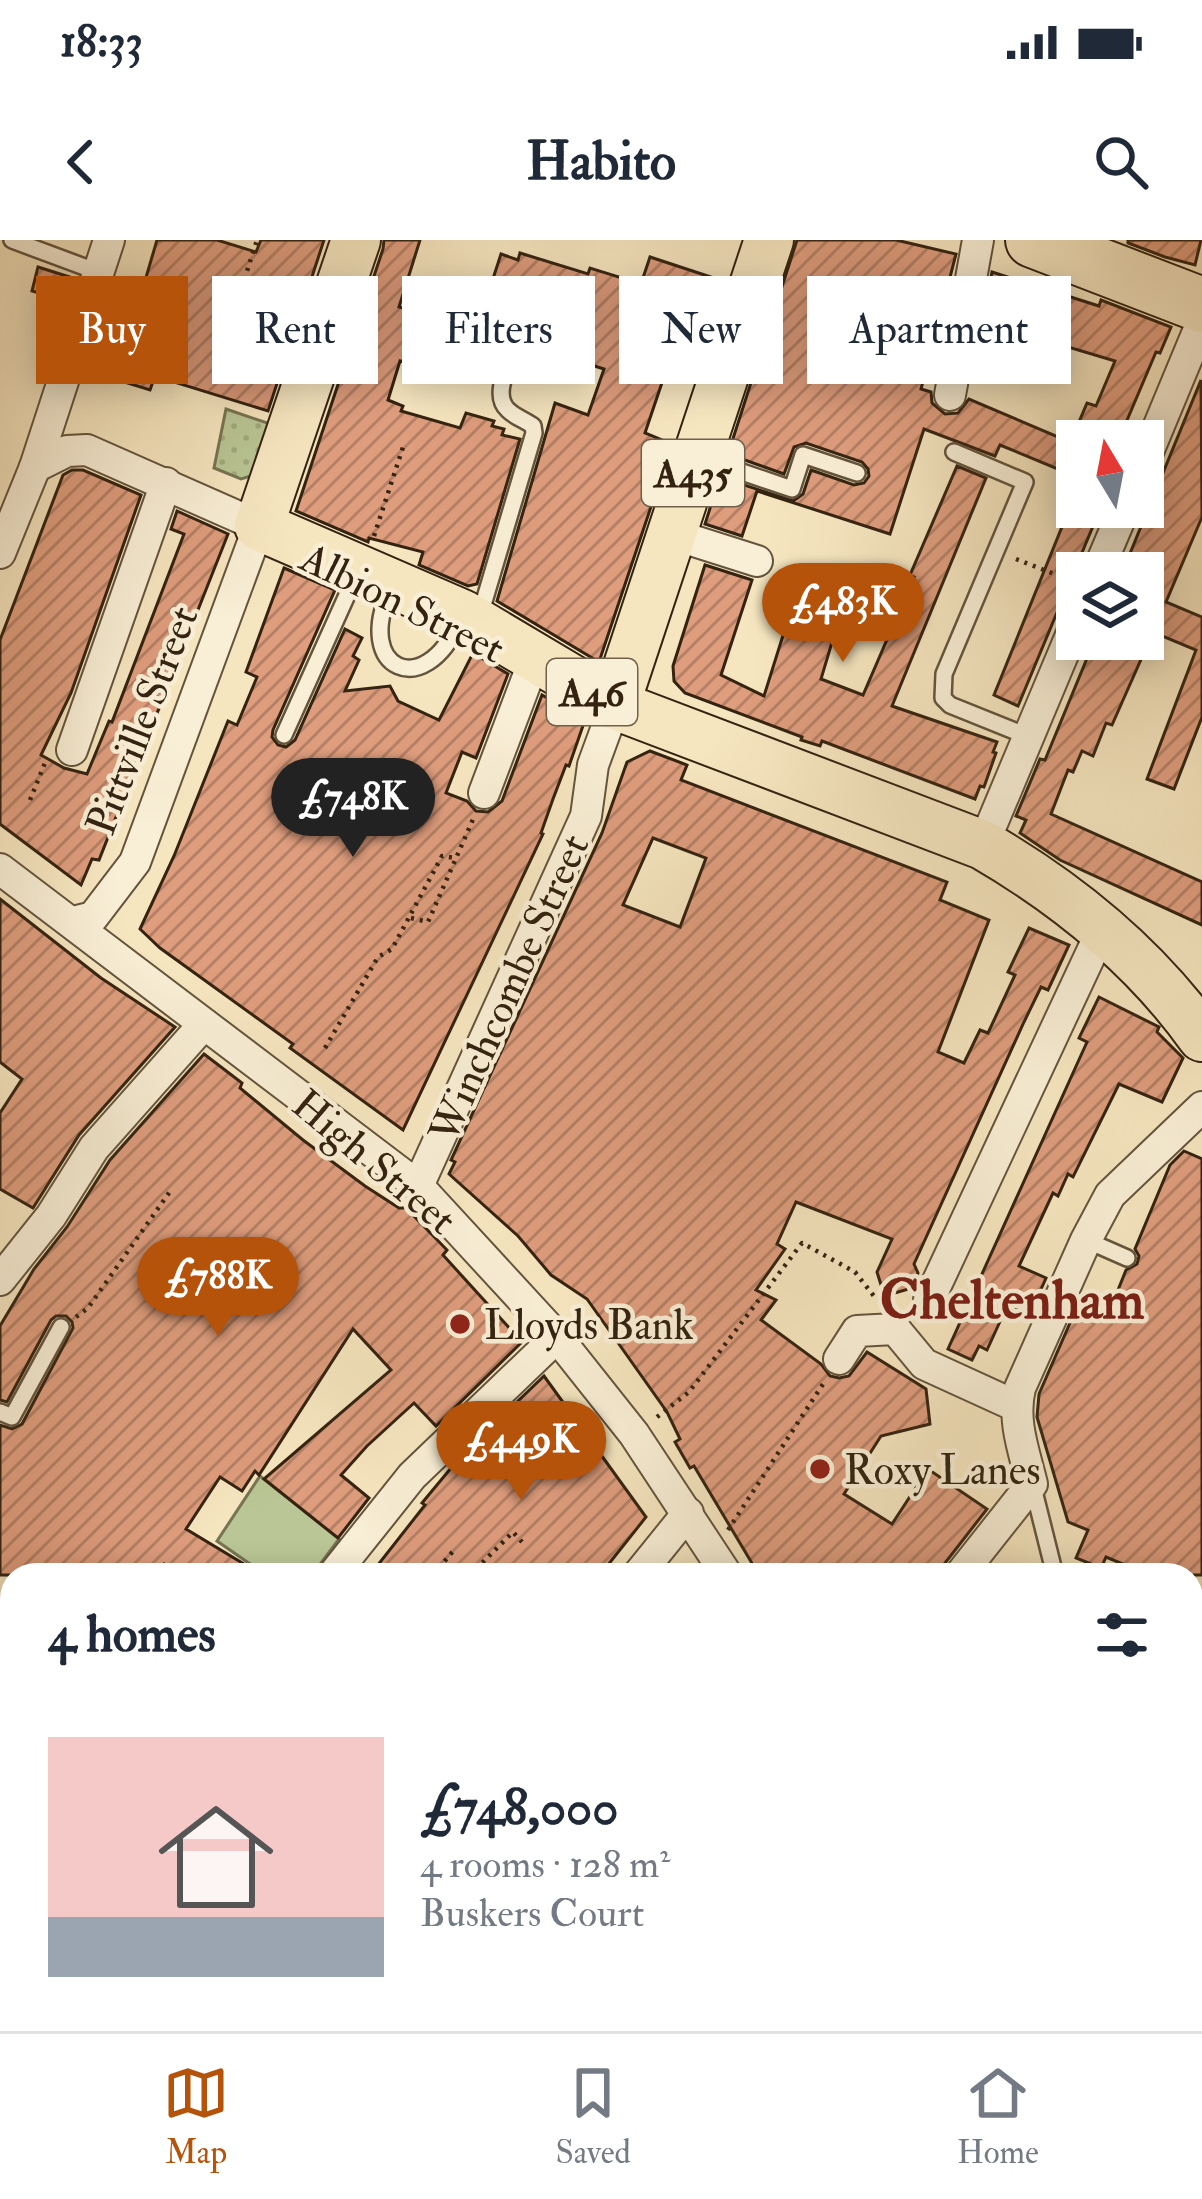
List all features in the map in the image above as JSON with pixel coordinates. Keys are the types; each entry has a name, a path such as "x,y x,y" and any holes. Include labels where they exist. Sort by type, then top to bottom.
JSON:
{"highway":[{"path":"1033,240 1202,305"}],"main road":[{"path":"259,526 356,240"},
{"name":"Winchcombe Street","path":"615,706 769,240"},
{"name":"Albion Street","path":"259,526 466,620 615,706 983,845 1039,879 1103,928 1198,1020"}],"street":[{"path":"0,553 35,466 109,240"},
{"path":"950,394 978,240"},
{"path":"1161,420 1202,322"},
{"path":"60,391 71,426 87,450"},
{"path":"35,466 68,451 87,450"},
{"name":"Albion Street","path":"87,450 259,526"},
{"path":"72,750 166,483"},
{"name":"Pittville Street","path":"74,922 93,917 135,862 259,526"},
{"path":"672,534 757,561"},
{"path":"983,845 1060,660"},
{"path":"484,793 534,662"},
{"name":"Winchcombe Street","path":"418,1186 586,816 593,765 615,706"},
{"name":"High Street","path":"0,869 418,1186 557,1337 634,1434 719,1563"},
{"path":"929,1300 1103,928"},
{"path":"0,1280 51,1216 94,1148 204,1024"},
{"path":"969,1563 1032,1484 1017,1424 1020,1388 1087,1240 1110,1195 1202,1107"},
{"path":"839,1359 857,1331 896,1329 924,1364 1016,1406"},
{"path":"343,1563 412,1476 557,1337"},
{"path":"648,1563 688,1513"}],"lane":[{"path":"12,240 98,272"},
{"path":"372,577 382,608 380,638 386,658 399,667 428,662 466,620 534,433 533,426 501,403 504,384"},
{"path":"954,452 1025,482 944,674 943,698 1027,736"},
{"path":"698,457 792,489 803,455 857,473"},
{"path":"284,735 372,577"},
{"name":"Albion Street","path":"615,706 645,724 906,825 983,845"},
{"path":"1087,1240 1127,1258"},
{"path":"0,1412 12,1417 61,1327"},
{"path":"1032,1484 1052,1563"}],"path":[{"path":"245,276 256,240"},
{"path":"372,577 404,443"},
{"path":"998,551 1056,575"},
{"path":"30,800 51,750 72,750"},
{"path":"411,918 428,922 484,793"},
{"path":"325,1048 378,957 392,949 411,918 442,856 455,858"},
{"path":"61,1327 88,1308 171,1190"},
{"path":"634,1434 689,1392 802,1243 855,1272 896,1329"},
{"path":"721,1563 839,1359"},
{"path":"482,1563 513,1532 522,1542"},
{"path":"443,1563 454,1550"}],"green space":[{"path":"226,409 273,425 251,476 241,479 214,468"},
{"path":"260,1476 339,1539 321,1563 249,1563 217,1541"}],"building":[{"path":"157,240 217,240 256,252 261,240 324,240 312,276 212,276 212,384 277,384 268,411 181,384 188,384 188,276 146,276"},
{"path":"384,240 420,240 409,276 402,276 402,362 388,400 403,406 401,411 460,428 466,413 494,421 492,426 504,429 502,435 520,439 477,584 468,586 419,565 423,552 369,538 368,542 296,511 338,384 378,384 378,276 374,276"},
{"path":"797,240 896,240 956,254 950,276 807,276 807,384 922,384 921,389 931,392 932,403 945,414 958,413 969,399 1056,436 1056,468 1000,445 995,456 924,429 890,534 757,491 742,536 705,524 720,477 793,501 803,494 811,470 854,485 869,476 862,462 806,443 794,447 784,474 728,454 751,384 783,384 783,283"},
{"path":"1128,240 1201,240 1195,265"},
{"path":"520,253 588,274 590,268 619,277 619,384 662,384 645,433 672,444 599,662 497,601 555,403 588,415 604,369 595,366 595,276 494,276 501,254 518,260"},
{"path":"650,257 708,276 644,276"},
{"path":"38,267 66,276 36,276 36,292 32,291"},
{"path":"1071,297 1099,306 1101,300 1171,327 1127,420 1080,420 1087,403 1096,406 1115,361 1071,348"},
{"path":"1201,380 1202,517 1166,602 1202,617 1202,717 1174,789 1147,779 1196,650 1164,637 1164,552 1131,552 1140,528 1164,528 1164,470"},
{"path":"957,466 986,478 892,706 997,742 984,787 980,786 975,799 822,741 820,746 801,740 685,693 674,681 673,666 705,565 752,580 721,675 764,696 801,578 847,592 821,679 863,695"},
{"path":"83,470 141,495 71,693 41,755 64,768 87,774 112,722 184,534 171,529 177,511 228,534 99,860 92,859 81,885 0,824 0,640 63,475"},
{"path":"1062,528 1092,528 1082,552 1056,552 1056,615 1018,706 994,695"},
{"path":"284,568 335,590 273,730 278,745 286,747 295,740 345,629 362,638 353,656 359,660 345,691 390,686 398,701 439,720 473,653 508,674 476,758 462,752 446,793 467,801 476,811 488,812 502,801 542,695 585,720 543,834 403,1130 140,929 228,721 237,725 257,677 246,672"},
{"path":"1086,660 1141,660 1112,725 1106,723 1093,756 1082,751 1073,772 1068,770 1051,814 1202,882 1202,925 1060,860 1020,833 1026,820 1016,816 1040,759 1045,760"},
{"path":"650,751 687,765 681,780 947,882 940,900 989,920 938,1052 964,1063 980,1030 988,1033 1015,975 1008,972 1029,928 1069,945 1048,990 1041,987 1024,1022 914,1264 918,1273 912,1288 895,1293 882,1288 877,1272 892,1239 796,1202 777,1244 785,1249 756,1290 776,1300 761,1320 821,1364 830,1376 849,1376 867,1352 926,1389 930,1424 881,1436 844,1494 892,1524 928,1469 987,1509 945,1563 752,1563 675,1442 680,1439 667,1412 587,1299 551,1275 518,1236 449,1174 455,1162 451,1160 602,833 627,762","holes":["653,838 706,858 680,927 623,905"]},
{"path":"0,899 101,978 175,1027 79,1135 33,1208 0,1189 0,1113 22,1079 0,1062"},
{"path":"1099,997 1159,1027 1157,1032 1183,1058 1162,1102 1119,1084 1073,1177 1068,1174 1058,1196 1053,1193 1019,1266 1046,1278 1030,1314 1008,1304 987,1350 979,1346 972,1360 948,1349 1087,1042 1079,1038"},
{"path":"204,1054 303,1140 365,1186 406,1208 522,1342 436,1426 414,1403 367,1446 341,1475 369,1498 338,1538 264,1479 391,1370 353,1329 259,1475 255,1471 242,1491 220,1477 186,1529 242,1563 0,1563 0,1425 12,1429 22,1424 73,1328 66,1316 51,1320 7,1402 0,1400 0,1326 110,1160"},
{"path":"1184,1151 1202,1159 1202,1563 1120,1563 1106,1557 1103,1563 1088,1563 1076,1558 1088,1530 1068,1522 1037,1417 1039,1394 1077,1307 1114,1300 1126,1270 1137,1264 1135,1249 1170,1165"},
{"path":"544,1376 646,1517 610,1563 379,1563 461,1456"}],"place":[{"name":"Lloyds Bank","path":"460,1324"},
{"name":"Roxy Lanes","path":"820,1469"}],"district":[{"name":"Cheltenham","path":"1012,1299"}]}
